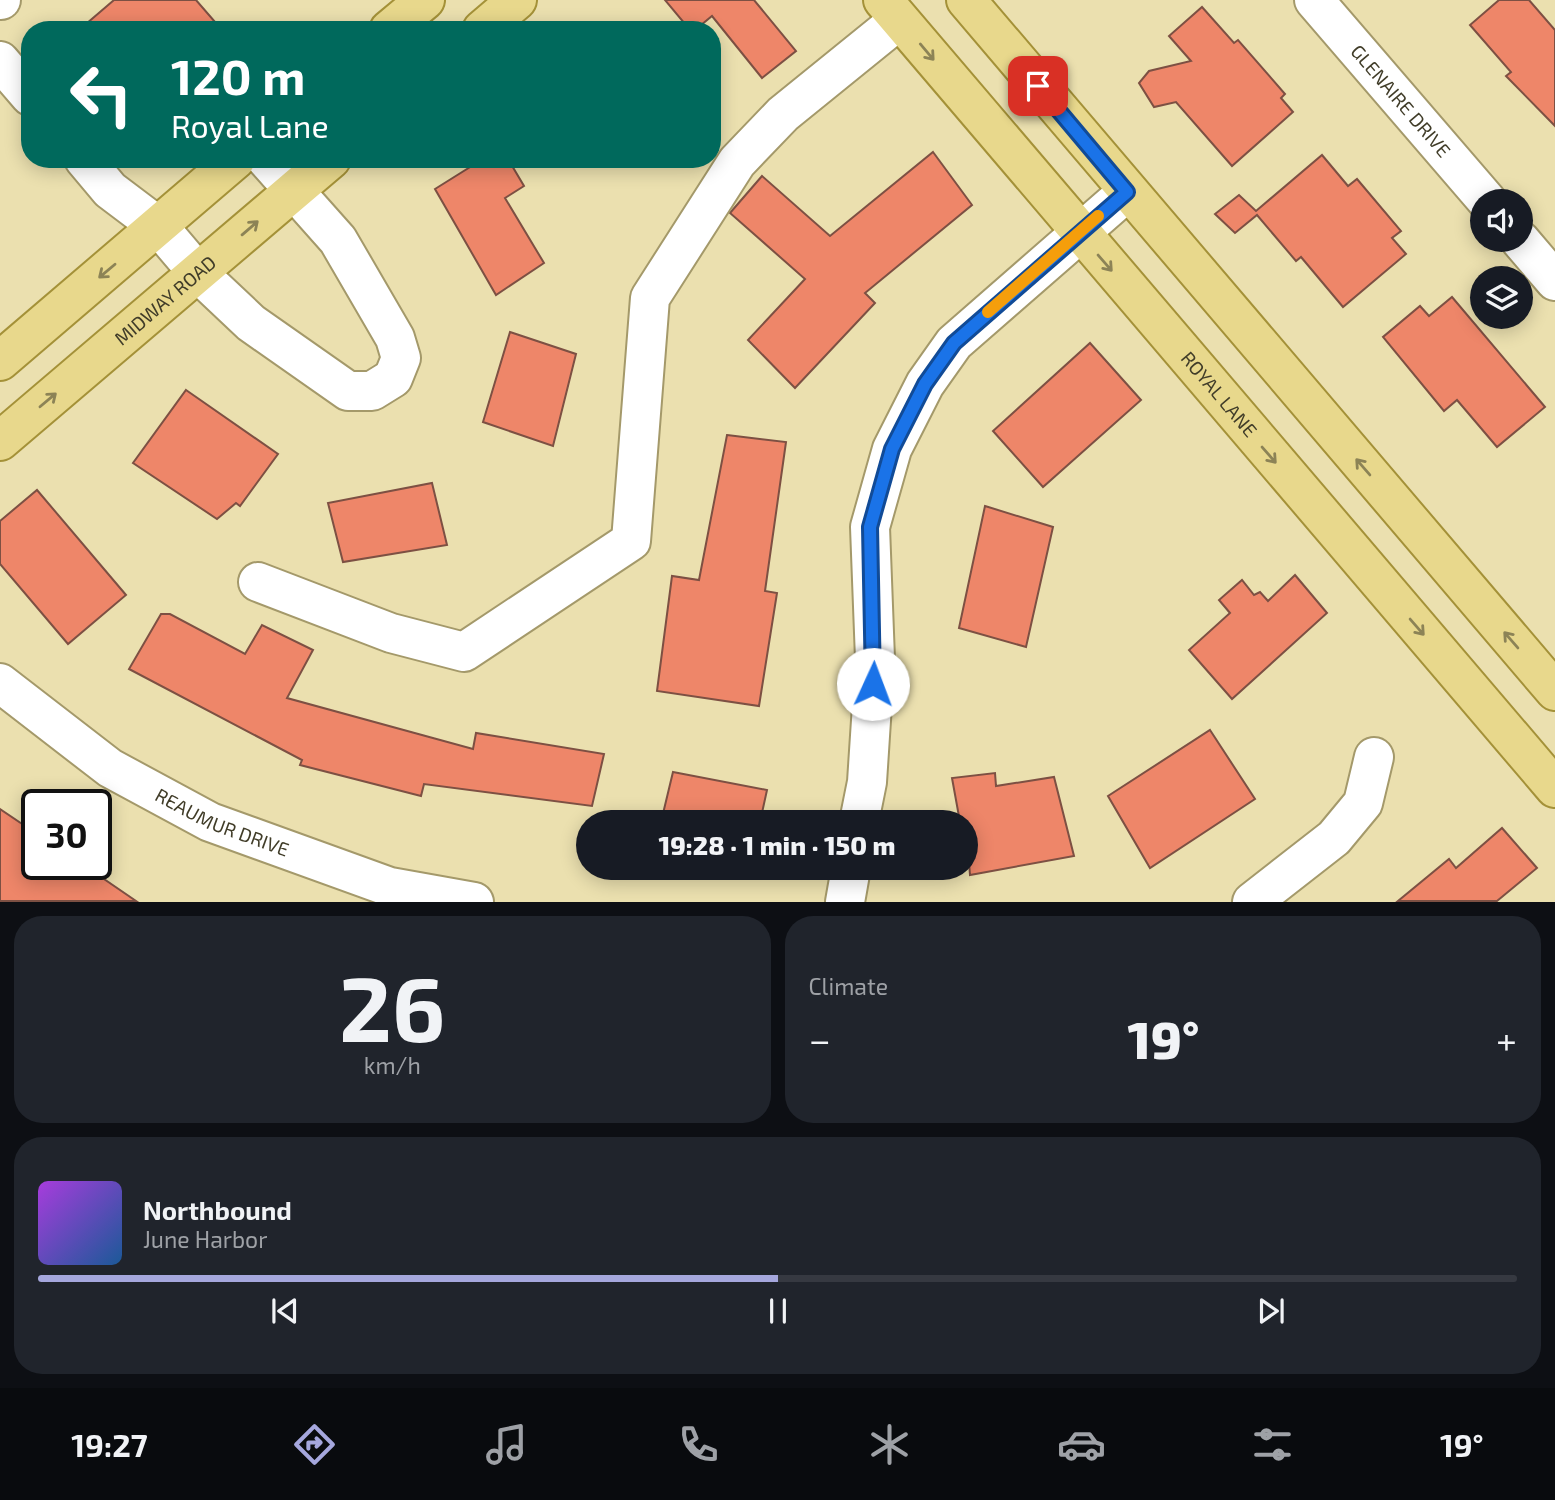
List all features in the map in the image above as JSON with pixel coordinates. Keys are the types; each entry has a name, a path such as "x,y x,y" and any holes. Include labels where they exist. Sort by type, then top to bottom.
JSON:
{"main road":[{"path":"400,21 425,0"},
{"path":"492,21 517,0"},
{"path":"966,0 1555,691"},
{"name":"ROYAL LANE","path":"891,10 1555,788"},
{"path":"0,361 226,168"},
{"name":"MIDWAY ROAD","path":"0,441 321,168"}],"street":[{"name":"GLENAIRE DRIVE","path":"1314,0 1477,189"},
{"path":"258,582 391,633 464,652 631,541 650,298 737,162 891,10"},
{"path":"0,61 21,86"},
{"path":"92,168 110,190 159,227 198,273 251,323 348,391 372,391 393,378 401,358 396,338 338,240 274,168"},
{"path":"861,810 867,782 875,659 870,527 892,449 925,384 954,343 1127,192"},
{"path":"1530,252 1555,281"},
{"name":"REAUMUR DRIVE","path":"0,683 110,768 210,822 390,887 474,901"},
{"path":"1252,901 1334,838 1363,803 1374,757"},
{"path":"845,901 849,880"}],"building":[{"path":"114,0 196,0 214,21 90,21"},
{"path":"665,0 754,0 796,51 762,78 721,27 721,21 716,21 712,16 706,21 682,21"},
{"path":"1499,0 1529,0 1555,30 1555,126 1506,76 1511,72 1470,25"},
{"path":"1202,7 1234,43 1238,40 1285,94 1281,98 1293,112 1232,166 1176,102 1154,107 1139,83 1149,71 1191,61 1169,36"},
{"path":"933,152 972,205 865,293 875,303 795,388 748,340 805,279 730,213 762,176 830,236"},
{"path":"1322,155 1348,186 1357,179 1401,231 1392,238 1406,254 1343,307 1301,257 1296,261 1257,215 1235,233 1215,214 1239,195 1256,211"},
{"path":"469,168 513,168 524,186 505,198 544,263 496,295 435,189"},
{"path":"1452,297 1470,318 1470,329 1479,329 1545,407 1497,447 1457,400 1444,411 1383,337 1420,306 1429,316"},
{"path":"510,332 576,354 553,446 483,422"},
{"path":"1090,343 1141,400 1043,487 993,431"},
{"path":"186,390 278,454 240,506 236,503 217,519 133,463"},
{"path":"727,435 786,442 765,591 777,593 759,706 657,691 672,576 699,580"},
{"path":"432,483 447,545 343,562 328,503"},
{"path":"37,490 126,595 68,644 0,564 0,521"},
{"path":"985,506 1053,527 1026,647 959,628"},
{"path":"1295,575 1327,613 1232,699 1189,650 1230,613 1219,600 1242,580 1254,595 1260,592 1268,601"},
{"path":"161,614 170,614 245,654 262,625 313,650 287,698 473,749 476,733 604,754 592,806 424,784 421,796 300,765 302,760 129,669"},
{"path":"1210,730 1255,799 1150,868 1108,796"},
{"path":"673,772 767,790 763,810 664,810"},
{"path":"995,773 996,786 1054,777 1074,856 978,874 978,810 958,810 952,778"},
{"path":"0,809 21,823 21,880 105,880 136,901 0,901"},
{"path":"1502,828 1537,868 1497,901 1398,901 1449,859 1456,868"}],"slow traffic":[{"path":"988,312 1098,216"}],"route":[{"path":"873,684 875,659 870,527 892,449 925,384 954,343 1127,192 1038,86"}]}
